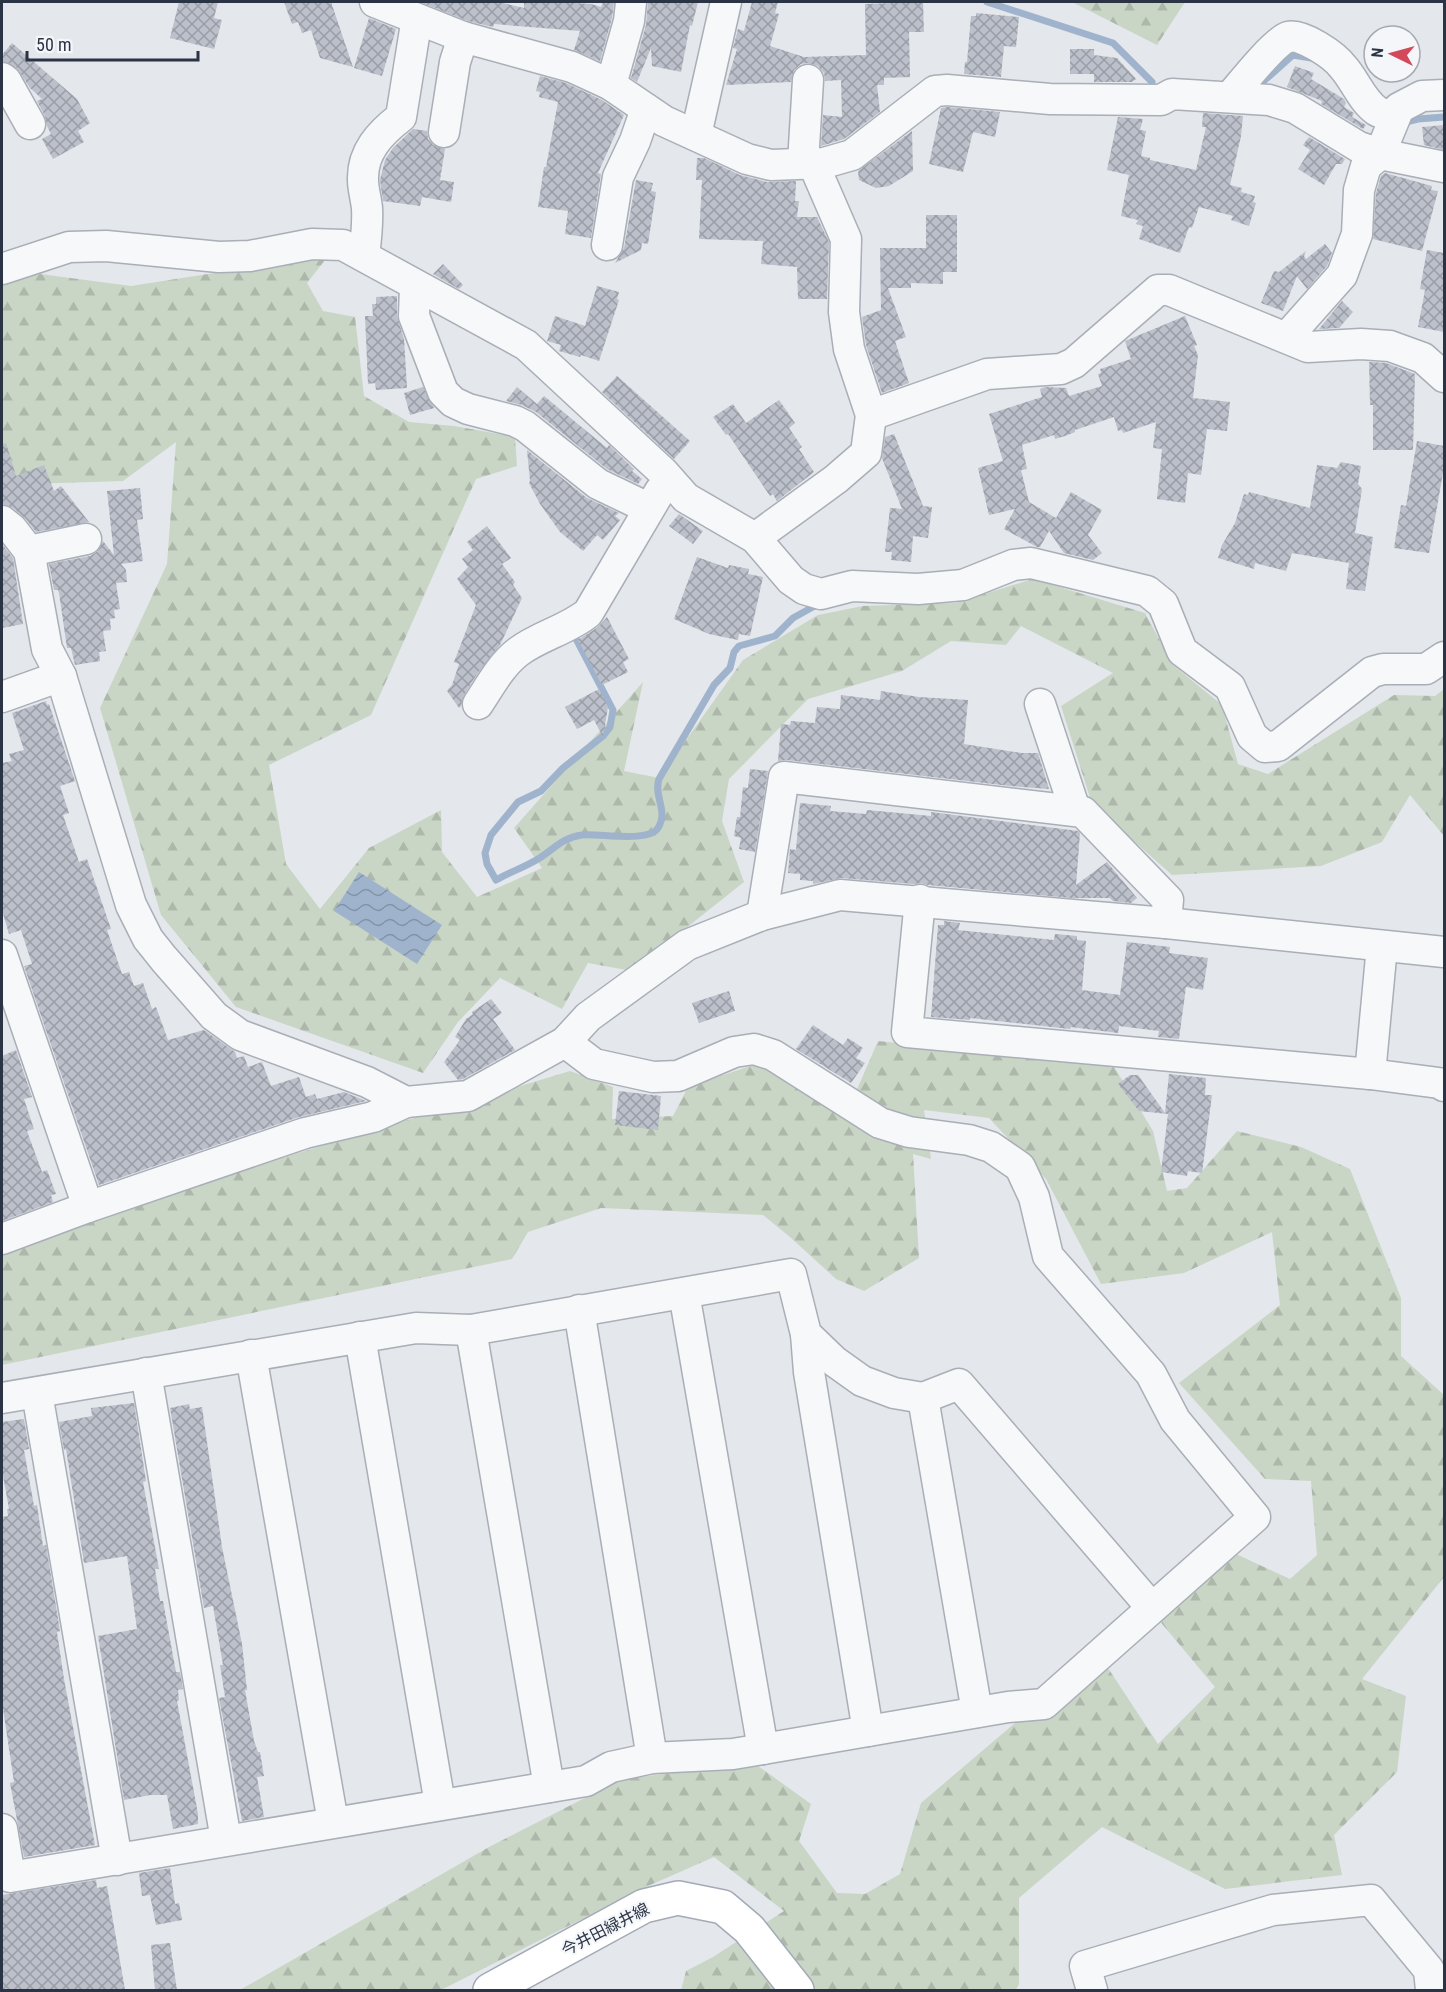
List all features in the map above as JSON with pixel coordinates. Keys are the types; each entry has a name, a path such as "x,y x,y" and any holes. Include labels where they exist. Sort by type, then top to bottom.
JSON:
{"main road":[{"name":"今井田緑井線","path":"490,1990 644,1906 678,1899 723,1907 749,1929 797,1990"}],"street":[{"path":"375,2 463,37 572,67 611,85 664,121 759,163 771,165 824,163 852,155 935,92 947,90 1050,99 1161,100 1172,94 1269,100 1295,108 1359,147 1380,154 1444,167"},
{"path":"611,85 629,21 631,2"},
{"path":"696,135 726,2"},
{"path":"364,255 367,209 363,179 366,158 376,140 400,117 415,30 420,21"},
{"path":"444,132 455,62 463,37"},
{"path":"1230,97 1276,45 1287,37 1297,37 1308,40 1342,65 1377,111 1395,117"},
{"path":"2,78 6,81 30,124"},
{"path":"755,538 836,479 866,453 871,415 849,349 844,312 846,239 808,163 808,80"},
{"path":"1287,337 1342,275 1357,234 1359,190 1366,166 1380,154 1399,108 1422,96 1444,95"},
{"path":"607,245 618,177 635,141 646,109"},
{"path":"2,269 69,247 106,246 219,257 250,256 312,244 343,244 415,286 526,345 668,478 686,498 755,538 791,580 804,589 821,594 852,586 918,589 963,585 1013,565 1031,563 1147,591 1163,604 1182,651 1230,687 1252,736 1265,747 1278,746 1372,672 1383,669 1426,669 1444,657"},
{"path":"415,286 414,316 439,385 446,397 468,409 525,426 598,484 648,508"},
{"path":"871,415 987,374 1061,369 1074,363 1158,290 1169,290 1308,346 1361,344 1390,346 1423,358 1444,377"},
{"path":"478,704 507,662 520,650 576,622 588,613 648,508 668,478"},
{"path":"2,521 12,529 29,551 47,649 61,676 131,905 148,939 214,1016 240,1035 367,1082 406,1102"},
{"path":"29,551 86,538"},
{"path":"2,696 61,676"},
{"path":"1040,704 1075,810"},
{"path":"762,915 784,777 1083,812 1168,900 1166,923"},
{"path":"2,1239 88,1207 305,1133 373,1117 406,1102 468,1096 565,1042 588,1017 687,945 762,915 840,895 920,900 1166,923 1444,952"},
{"path":"920,900 907,1032 1370,1074 1439,1083 1444,1086"},
{"path":"1370,1074 1382,946"},
{"path":"2,955 88,1207"},
{"path":"2,1829 10,1877 585,1781 611,1767 652,1758 733,1754 1044,1704 1255,1517 1175,1420 1151,1374 1048,1256 1034,1197 1020,1167 991,1147 969,1140 909,1132 880,1122 773,1055 754,1049 734,1052 678,1076 653,1077 594,1064 565,1042"},
{"path":"2,1398 416,1328 471,1330 791,1274 806,1334 809,1372 868,1731"},
{"path":"684,1293 763,1749"},
{"path":"579,1310 652,1758"},
{"path":"471,1330 549,1787"},
{"path":"806,1334 834,1361 862,1381 894,1393 923,1398 959,1384 1152,1608"},
{"path":"360,1337 440,1804"},
{"path":"251,1355 333,1822"},
{"path":"146,1373 226,1840"},
{"path":"37,1393 117,1860"},
{"path":"923,1398 977,1713"},
{"path":"1092,1990 1085,1966 1273,1910 1371,1900 1429,1970 1431,1990"}],"green space":[{"path":"1072,2 1185,2 1157,45"},
{"path":"329,255 307,283 323,311 355,317 364,396 409,422 454,426 515,437 517,466 476,479 371,715 269,765 286,864 320,909 369,848 441,810 442,852 477,897 542,868 514,828 643,682 624,771 659,778 743,660 818,615 863,606 955,603 1033,579 1145,613 1173,665 1222,705 1238,764 1268,774 1394,695 1435,696 1444,689 1444,836 1410,795 1382,842 1321,866 1172,875 1092,804 1061,706 1113,673 1021,626 1006,645 951,641 902,671 808,699 729,779 722,821 744,882 632,971 588,963 562,1009 500,978 458,1022 423,1073 236,1007 161,915 100,708 167,564 176,442 123,481 28,484 2,479 2,283 40,274 131,286"},
{"path":"878,1041 1113,1065 1153,1131 1167,1191 1187,1188 1237,1131 1301,1147 1350,1169 1401,1298 1401,1356 1444,1395 1444,1577 1362,1679 1406,1696 1397,1772 1334,1835 1342,1875 1225,1889 1102,1827 1019,1898 1019,1984 1016,1990 681,1990 686,1971 713,1957 784,1911 714,1857 648,1886 441,1990 240,1990 489,1847 622,1779 754,1763 811,1804 799,1841 837,1893 865,1894 900,1874 921,1803 1022,1717 1108,1668 1158,1744 1215,1687 1158,1619 1234,1553 1290,1579 1317,1555 1311,1481 1265,1479 1179,1383 1280,1305 1272,1232 1184,1273 1101,1284 1046,1179 989,1118 924,1110 931,1159 913,1154 919,1258 864,1291 836,1279 763,1215 601,1208 528,1232 512,1259 2,1365 2,1250 202,1182 570,1071 613,1087 612,1119 673,1116 688,1087 762,1062 845,1117"}],"water":[{"path":"359,872 442,925 417,964 334,911"}],"building":[{"path":"179,2 218,2 214,18 222,20 214,49 170,38"},
{"path":"284,2 331,2 353,67 320,58 311,30 302,33 298,22 292,24"},
{"path":"420,2 499,2 524,8 524,2 591,4 601,7 603,2 614,2 600,61 574,50 580,31 494,24 493,27 468,21"},
{"path":"648,2 698,2 692,26 690,25 681,72 652,66 651,48 637,82 631,78 646,25"},
{"path":"752,2 778,2 775,13 779,14 770,46 804,57 866,55 865,4 923,2 924,32 909,32 910,77 884,78 884,85 877,85 880,112 844,139 821,146 823,115 842,117 841,80 825,81 824,73 818,66 808,63 801,64 794,70 791,82 726,85 737,49 733,48 738,29 744,31"},
{"path":"976,13 1019,17 1016,47 1004,46 1001,77 964,74 971,16 976,16"},
{"path":"369,18 396,29 382,76 354,68"},
{"path":"12,43 77,99 90,123 78,131 84,142 53,159 42,139 51,134 37,101 42,99 30,88 17,68 2,61 2,55"},
{"path":"1070,49 1094,49 1094,55 1117,58 1136,79 1132,82 1094,82 1094,74 1070,74"},
{"path":"1295,66 1314,73 1311,79 1344,99 1346,103 1344,107 1354,113 1352,117 1366,125 1363,129 1321,104 1322,101 1287,87"},
{"path":"540,76 566,83 602,100 624,115 598,173 601,174 591,238 565,234 568,211 538,207 558,102 539,97 540,92 536,91"},
{"path":"941,108 1000,112 995,137 973,132 963,172 929,164"},
{"path":"1203,113 1243,116 1230,185 1242,188 1241,192 1255,196 1253,202 1256,203 1249,226 1231,220 1233,216 1199,207 1180,253 1139,239 1143,226 1136,224 1138,220 1121,216 1129,175 1107,170 1118,117 1143,119 1140,130 1146,131 1141,156 1196,170 1206,127 1202,127"},
{"path":"1444,125 1444,150 1424,145 1422,127"},
{"path":"413,129 427,131 428,139 433,145 445,149 440,180 454,182 451,202 422,197 420,206 383,201 380,180 385,160 393,148"},
{"path":"912,131 913,171 889,186 876,188 859,180 858,171"},
{"path":"1309,137 1345,159 1342,164 1336,164 1324,185 1298,169 1310,150 1303,145"},
{"path":"697,158 704,158 740,175 767,182 796,181 795,201 799,201 797,217 817,217 829,242 827,299 798,299 797,267 761,264 763,241 699,239 702,180 696,180"},
{"path":"1385,173 1432,186 1431,190 1438,191 1422,251 1373,239 1376,193 1381,176"},
{"path":"636,180 653,183 651,191 656,192 648,244 642,243 641,250 615,263 624,248"},
{"path":"926,215 957,215 957,272 943,272 943,284 911,283 911,288 888,288 906,337 895,341 909,383 882,393 866,345 862,317 881,310 880,248 926,248"},
{"path":"1325,244 1332,253 1327,266 1307,289 1297,276 1283,311 1261,303 1274,271 1279,272 1306,251 1304,256 1306,259"},
{"path":"1427,250 1444,253 1444,332 1418,327 1425,290 1420,289"},
{"path":"443,264 463,285 459,289 433,274"},
{"path":"597,286 619,292 617,299 619,300 599,361 559,351 561,345 547,341 555,316 585,326"},
{"path":"397,296 397,316 404,339 407,388 376,390 375,383 368,384 365,316 373,316 372,304 376,304 376,297"},
{"path":"1342,301 1353,312 1339,328 1319,329"},
{"path":"1185,316 1197,345 1194,346 1198,355 1193,398 1230,402 1227,431 1207,429 1201,475 1188,473 1185,503 1157,499 1162,449 1153,448 1156,422 1123,433 1122,430 1118,431 1114,417 1075,430 1065,436 1055,439 1054,435 1022,445 1027,469 1021,470 1029,502 1056,518 1071,492 1102,510 1088,535 1102,553 1093,560 1064,553 1049,531 1040,547 1037,547 1004,529 1015,509 989,515 978,468 1003,461 989,414 1042,397 1040,389 1045,387 1066,388 1069,396 1102,386 1098,374 1101,373 1100,369 1131,359 1125,341"},
{"path":"1369,362 1386,363 1415,374 1413,450 1373,450 1373,405 1370,405"},
{"path":"617,376 690,441 674,459 602,392"},
{"path":"423,387 434,408 410,415 404,393"},
{"path":"517,387 537,404 544,396 607,448 609,445 642,479 638,484 607,469 536,412 506,401"},
{"path":"779,400 795,423 789,428 802,447 799,449 814,472 777,501 773,494 770,496 728,434 726,435 713,417 733,404 746,423"},
{"path":"894,434 923,506 932,507 928,538 913,536 911,562 891,560 892,552 885,552 890,508 902,509 882,458 885,437"},
{"path":"1417,441 1444,446 1444,467 1429,553 1394,548 1401,505 1406,506"},
{"path":"6,443 16,476 44,465 54,491 61,486 89,522 36,532 13,508 2,504 2,444"},
{"path":"527,450 587,498 619,513 615,516 620,520 603,540 597,535 583,551 560,532 540,504 529,483"},
{"path":"1341,462 1361,466 1358,484 1362,489 1355,533 1373,537 1365,591 1346,589 1349,563 1292,553 1286,571 1255,563 1254,569 1218,558 1222,545 1235,523 1244,494 1248,495 1249,492 1310,508 1317,465 1337,468"},
{"path":"140,488 143,519 137,520 143,561 121,564 126,570 127,582 116,583 120,609 114,610 115,618 110,619 111,630 103,631 106,651 99,652 100,661 75,665 71,648 67,648 59,593 58,590 54,590 49,564 90,556 98,551 103,541 114,555 107,491"},
{"path":"679,514 703,531 693,544 669,526"},
{"path":"487,526 511,558 502,564 515,582 513,585 522,598 500,645 477,674 459,708 447,691 452,685 459,664 454,662 476,605 457,579 468,567 462,559 473,550 467,542"},
{"path":"2,544 13,558 23,624 2,628"},
{"path":"697,557 728,568 729,565 749,569 748,574 763,577 750,636 739,634 738,640 709,634 674,619"},
{"path":"607,617 629,659 623,662 628,672 602,685 578,640 598,627"},
{"path":"599,689 608,707 603,737 594,720 577,729 565,707"},
{"path":"881,691 919,697 968,700 964,744 1022,753 1038,753 1049,789 786,760 778,761 781,724 790,725 791,721 815,723 817,707 840,709 841,695 880,700"},
{"path":"46,701 75,781 60,786 69,813 63,815 79,862 87,859 111,929 107,930 122,974 129,972 134,986 143,983 152,1009 156,1007 168,1040 204,1030 235,1052 237,1058 244,1056 248,1067 262,1062 271,1086 299,1077 306,1097 315,1094 317,1099 344,1092 366,1101 299,1117 99,1185 24,966 32,964 21,930 9,934 2,910 2,763 12,761 9,754 24,750 12,713"},
{"path":"750,769 768,771 755,852 739,849 741,838 734,836 737,817 740,817 743,787 748,788"},
{"path":"800,803 831,806 830,811 866,814 867,810 931,816 931,812 1078,831 1080,833 1076,885 1107,862 1137,898 1131,903 1113,901 1110,898 1072,898 921,883 841,878 813,884 813,881 800,880 800,874 788,873 790,849 796,850"},
{"path":"944,921 960,923 958,930 1054,940 1055,934 1077,936 1077,940 1086,941 1082,990 1120,995 1127,942 1170,947 1169,953 1208,958 1203,990 1186,987 1179,1039 1158,1037 1159,1031 1119,1026 1118,1033 970,1018 970,1020 931,1017 938,925 944,925"},
{"path":"729,991 735,1011 699,1023 692,1003"},
{"path":"491,999 502,1013 493,1019 515,1050 458,1080 444,1062 460,1040 455,1037 466,1019"},
{"path":"813,1025 843,1045 848,1038 863,1048 856,1058 865,1063 851,1083 796,1049"},
{"path":"16,1050 32,1097 24,1099 34,1129 27,1131 42,1172 47,1170 56,1194 51,1195 53,1202 2,1221 2,1056"},
{"path":"1169,1074 1206,1078 1205,1095 1212,1095 1202,1173 1188,1171 1187,1176 1161,1172 1168,1114 1139,1111 1118,1084 1130,1075 1138,1075 1165,1113"},
{"path":"619,1091 661,1096 658,1130 615,1125"},
{"path":"134,1403 146,1481 143,1482 159,1569 155,1569 176,1672 180,1672 183,1689 178,1690 179,1700 177,1701 198,1814 198,1824 173,1829 167,1795 150,1795 124,1800 98,1636 137,1629 127,1556 84,1563 66,1449 64,1450 59,1422 92,1416 91,1408"},
{"path":"189,1404 190,1409 202,1407 222,1547 242,1644 247,1690 245,1690 254,1741 260,1752 264,1776 257,1777 264,1817 242,1821 219,1698 225,1697 220,1665 223,1665 213,1606 204,1608 170,1408"},
{"path":"24,1419 29,1449 24,1450 34,1506 37,1505 43,1546 46,1545 60,1631 57,1632 64,1679 95,1845 24,1857 10,1783 14,1782 2,1702 2,1517 8,1516 7,1509 9,1509 2,1470 2,1422"},
{"path":"170,1868 175,1904 179,1903 182,1920 156,1925 150,1895 142,1896 139,1873"},
{"path":"96,1880 97,1888 107,1886 125,1990 2,1990 2,1895"},
{"path":"170,1943 177,1990 155,1990 151,1945"}],"waterway":[{"path":"987,2 1113,43 1152,82"},
{"path":"1257,87 1293,55 1311,58"},
{"path":"1402,123 1444,117"},
{"path":"574,635 613,710 610,727 603,736 563,768 541,791 518,802 491,835 485,853 487,864 496,880 533,862 575,836 634,836 653,833 658,828 662,816 658,791 659,779 714,685 730,668 734,652 739,646 775,636 793,618 820,603"}]}
